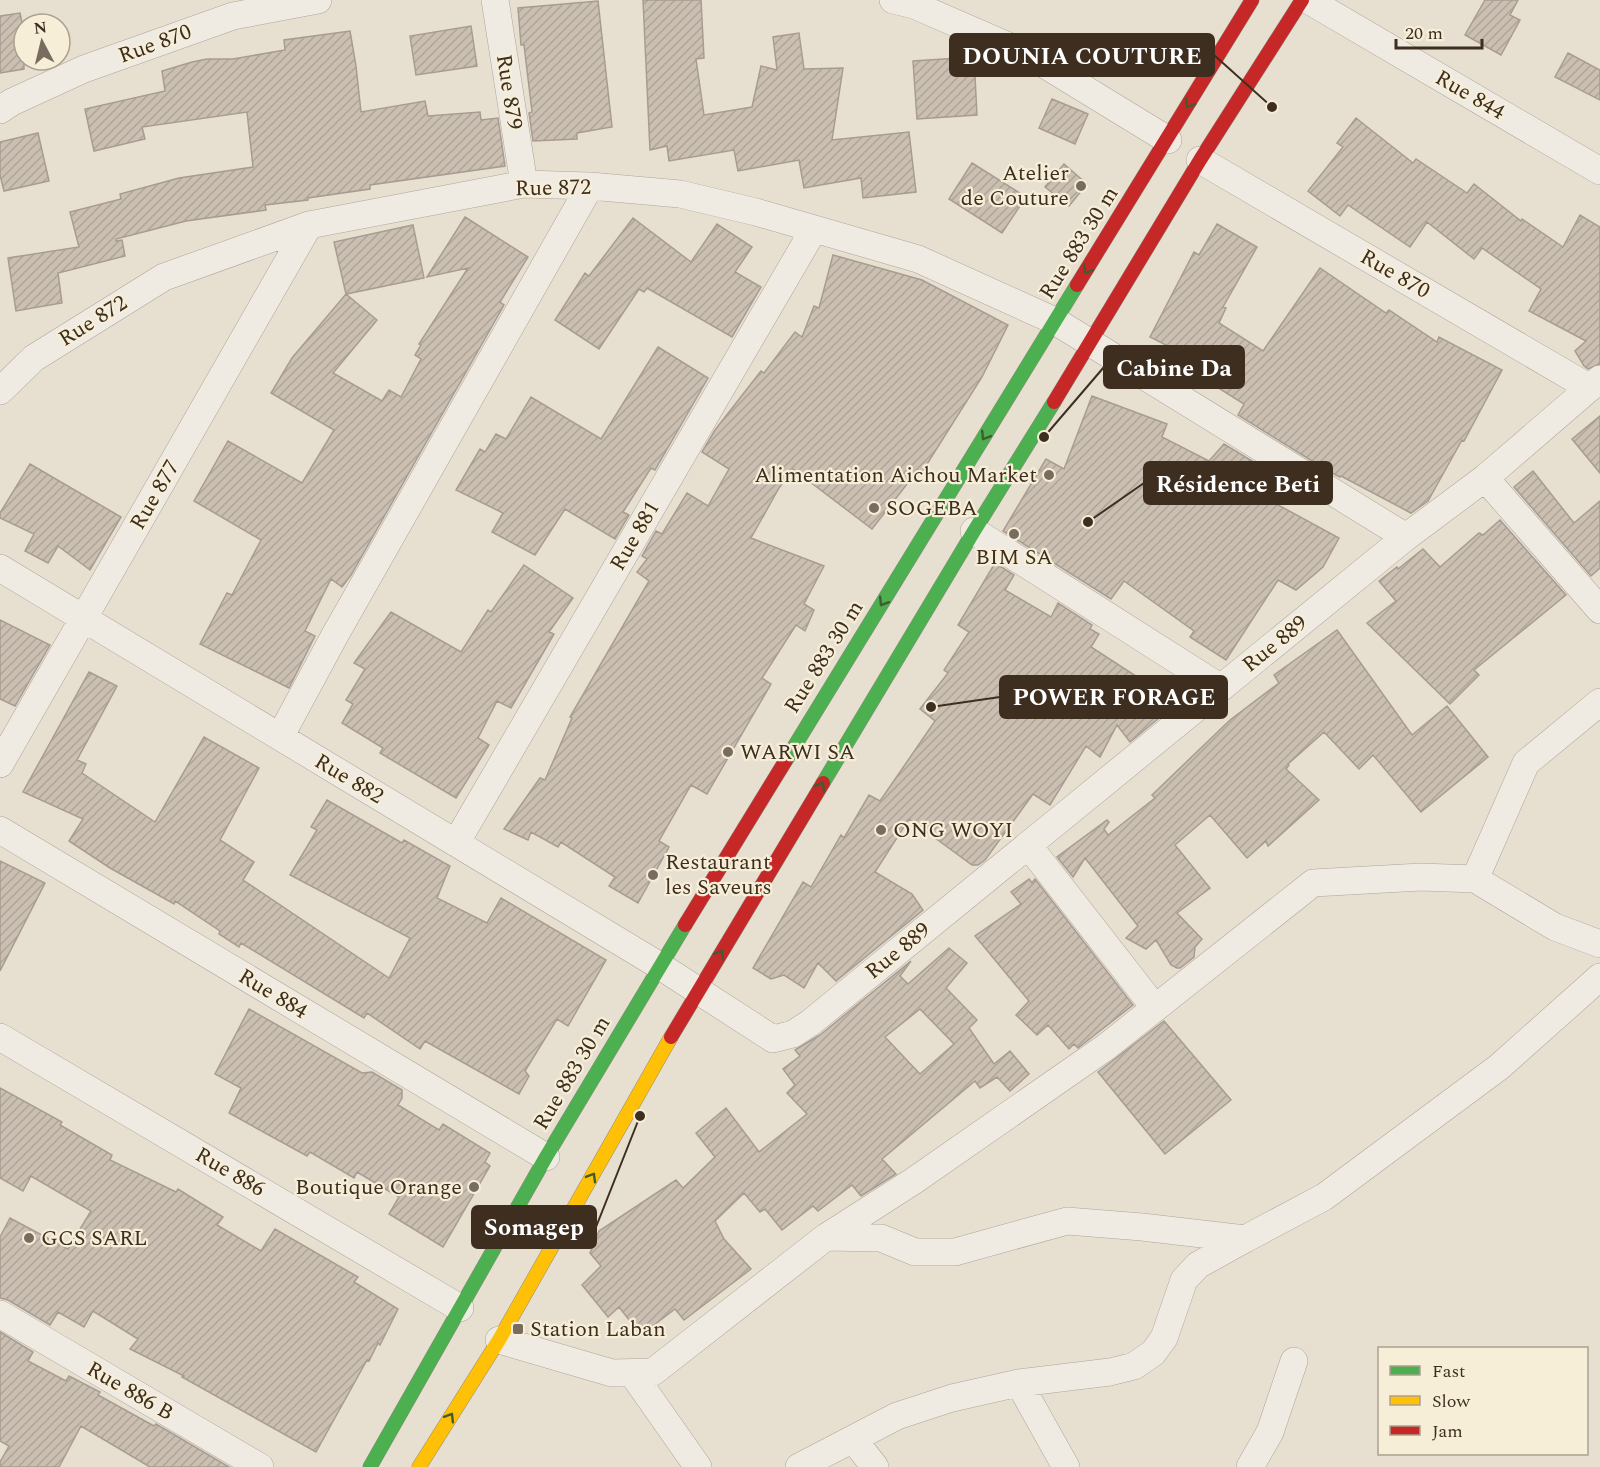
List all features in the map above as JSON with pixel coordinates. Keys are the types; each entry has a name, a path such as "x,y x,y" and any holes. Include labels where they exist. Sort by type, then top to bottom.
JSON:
{"main road":[{"name":"Rue 883 30 m","path":"370,1467 546,1157 660,966 1252,0"},
{"path":"419,1467 499,1340 698,990 974,531 1091,343 1200,160 1302,0"}],"street":[{"name":"Rue 870","path":"0,110 12,102 84,69 233,16 318,0"},
{"name":"Rue 879","path":"495,0 524,184"},
{"path":"894,0 914,4 1029,55 1168,140"},
{"name":"Rue 844","path":"1308,0 1600,171"},
{"name":"Rue 870","path":"1200,160 1595,383"},
{"name":"Rue 872","path":"0,391 34,358 164,277 309,225 524,184 590,186 680,194 756,212 918,259 1055,321 1406,537"},
{"path":"280,737 335,635 590,186"},
{"name":"Rue 877","path":"0,764 309,225"},
{"name":"Rue 881","path":"456,843 814,229"},
{"name":"Rue 889","path":"698,990 773,1039 794,1034 1406,537 1485,478 1595,383"},
{"path":"1485,478 1600,610"},
{"path":"974,531 1221,688"},
{"name":"Rue 882","path":"0,568 698,990"},
{"path":"1475,879 1526,763 1600,702"},
{"name":"Rue 884","path":"0,830 546,1157"},
{"path":"1028,845 1155,1008"},
{"path":"499,1340 612,1373 653,1372 826,1238 912,1182 1087,1061 1313,883 1421,877 1475,879 1555,927 1600,944"},
{"path":"799,1467 908,1412 952,1398 1019,1383 1110,1372 1134,1365 1153,1353 1164,1338 1184,1280 1198,1265 1333,1190 1499,1067 1600,978"},
{"name":"Rue 886","path":"0,1037 460,1308"},
{"path":"826,1238 881,1238 915,1252 955,1252 1067,1221 1245,1239"},
{"name":"Rue 886 B","path":"0,1314 260,1467"},
{"path":"1250,1467 1270,1432 1294,1361"},
{"path":"632,1372 698,1467"},
{"path":"1019,1383 1066,1467"},
{"path":"853,1439 875,1467"}],"building":[{"path":"643,0 701,0 704,58 696,59 704,115 752,107 761,66 777,70 773,37 799,33 804,69 843,68 832,140 909,132 916,192 863,198 861,178 804,188 799,160 738,171 734,150 669,161 667,146 650,150"},
{"path":"1485,0 1518,0 1510,15 1520,20 1501,55 1465,35"},
{"path":"598,1 612,127 577,133 577,139 533,141 529,113 532,112 524,45 521,45 518,8"},
{"path":"12,14 12,71 0,73 0,16"},
{"path":"471,26 477,66 416,75 410,36"},
{"path":"350,31 361,112 425,101 428,116 480,112 481,120 498,118 505,166 370,185 370,189 265,205 266,210 186,221 116,239 116,241 122,240 125,256 58,273 62,303 16,311 8,258 79,247 70,212 121,199 120,194 179,178 253,167 247,112 142,127 145,139 94,151 85,109 165,91 162,71 192,62 207,59 233,59 285,50 284,40"},
{"path":"1568,53 1600,70 1600,100 1555,77"},
{"path":"974,57 977,115 917,119 913,61"},
{"path":"1052,99 1088,114 1075,144 1039,128"},
{"path":"1356,118 1413,163 1416,159 1467,193 1474,184 1521,221 1522,219 1563,247 1580,215 1600,227 1600,364 1588,369 1584,366 1575,351 1586,341 1529,311 1541,289 1482,248 1474,259 1427,222 1410,247 1348,205 1340,216 1308,191 1343,147 1337,143"},
{"path":"38,133 49,181 4,191 0,175 0,142"},
{"path":"972,163 1026,197 1002,233 949,199"},
{"path":"1064,164 1087,184 1069,206 1045,187"},
{"path":"465,217 528,257 500,302 504,305 351,575 342,587 331,579 305,631 315,636 289,688 200,644 227,593 232,595 261,540 194,501 228,441 302,483 334,430 271,393 292,358 346,294 377,320 333,373 382,401 389,390 401,397 421,359 415,355 421,345 419,344 468,268 427,277"},
{"path":"633,218 691,262 717,224 752,247 735,272 761,287 732,337 647,288 644,292 639,289 599,349 555,320 585,273 589,276"},
{"path":"1217,224 1257,247 1223,307 1226,308 1219,323 1263,351 1320,268 1386,313 1389,310 1437,342 1439,337 1502,370 1464,441 1462,440 1428,501 1411,513 1330,472 1238,415 1244,404 1198,375 1205,365 1150,337 1194,252 1199,255"},
{"path":"413,225 424,278 346,294 334,242"},
{"path":"833,255 922,280 1008,325 982,377 922,472 918,470 872,529 793,469 779,488 751,538 824,566 804,604 814,610 805,631 796,625 762,678 771,684 707,794 691,785 659,841 669,847 638,903 609,886 615,877 561,842 558,847 531,832 528,840 504,829 540,778 545,780 572,718 570,717 649,581 637,572 647,559 642,556 656,531 662,534 687,493 708,506 729,469 702,452 715,430 761,371 764,373 795,332 802,337 814,306 819,308"},
{"path":"658,347 708,378 655,470 651,468 623,512 629,515 615,539 565,509 535,555 492,532 503,513 456,490 480,449 485,452 496,434 506,439 531,397 601,439"},
{"path":"1092,396 1167,424 1162,437 1209,461 1224,444 1252,461 1234,481 1339,538 1323,567 1296,590 1278,580 1226,660 1190,637 1194,631 1124,581 1111,599 1003,531 1046,459 1064,469"},
{"path":"1600,416 1600,473 1572,439"},
{"path":"30,464 121,517 90,570 58,546 48,563 25,551 34,534 0,518 0,513"},
{"path":"1533,471 1574,523 1600,501 1600,568 1591,576 1514,487"},
{"path":"1500,520 1566,595 1474,670 1479,675 1450,704 1367,623 1396,601 1379,581 1397,567 1398,569 1423,549 1440,567 1479,533 1483,535"},
{"path":"995,563 1014,575 1005,590 1051,617 1058,603 1092,625 1090,629 1099,634 1091,647 1142,680 1136,691 1159,718 1130,742 1117,725 1100,757 1086,746 1050,805 1033,794 985,860 978,865 972,865 909,819 875,872 912,894 923,910 836,981 818,963 804,988 784,975 771,979 753,968 803,882 811,887 841,835 844,838 869,795 880,801 935,721 920,709 948,673 944,670 969,632 958,625"},
{"path":"524,565 573,598 549,632 554,634 511,708 497,701 478,738 489,745 456,798 380,753 383,748 342,723 353,704 346,700 365,669 354,663 391,612 461,652 488,610 491,612"},
{"path":"0,620 50,645 15,706 0,699"},
{"path":"1337,630 1412,735 1447,706 1488,757 1421,812 1373,755 1359,769 1324,732 1288,764 1286,769 1319,800 1268,846 1266,841 1247,858 1210,815 1175,845 1210,888 1177,913 1202,939 1195,947 1194,957 1177,968 1171,965 1156,940 1146,949 1126,938 1138,926 1085,858 1073,877 1057,857 1107,820 1109,822 1104,829 1108,835 1155,798 1152,795 1230,720 1279,683 1274,675"},
{"path":"89,672 117,686 77,760 86,764 82,773 155,822 204,737 259,768 220,840 254,862 243,880 389,978 410,938 290,875 317,830 311,827 327,800 402,843 404,840 450,866 437,898 487,923 501,898 606,960 568,1026 557,1019 525,1071 529,1076 519,1094 425,1041 420,1049 367,1013 364,1018 241,943 239,947 219,934 220,931 175,901 174,904 110,868 69,841 83,819 23,792"},
{"path":"0,861 45,883 0,971"},
{"path":"1029,879 1032,883 1035,879 1133,1005 1078,1048 1074,1044 1069,1049 1048,1025 1037,1035 1016,1015 1029,1001 975,936 1021,904 1011,892"},
{"path":"949,948 967,963 946,988 977,1020 969,1028 994,1064 1010,1051 1029,1074 1010,1091 997,1077 980,1088 975,1081 882,1159 896,1174 861,1196 852,1185 818,1211 813,1206 782,1230 765,1209 760,1212 744,1193 715,1221 724,1239 751,1269 684,1320 675,1309 641,1335 619,1307 608,1317 582,1285 601,1266 590,1253 599,1231 676,1180 683,1188 715,1157 696,1133 726,1108 759,1152 807,1114 787,1093 795,1085 783,1069 800,1056 795,1050 820,1035 911,961 900,976 908,984","holes":["920,1009 954,1044 920,1074 885,1037"]},
{"path":"249,1009 362,1073 372,1072 402,1090 402,1098 398,1105 439,1130 443,1124 490,1153 485,1162 490,1166 443,1247 389,1214 399,1197 357,1172 354,1178 310,1152 307,1156 229,1113 241,1088 215,1074"},
{"path":"1164,1021 1231,1100 1165,1154 1098,1072"},
{"path":"0,1088 62,1122 60,1125 112,1155 110,1160 176,1192 178,1189 223,1217 217,1225 261,1251 275,1229 358,1277 354,1282 398,1309 380,1345 378,1343 369,1361 367,1360 316,1452 182,1377 184,1376 130,1349 138,1339 93,1311 84,1327 58,1312 50,1325 8,1300 0,1298 0,1237 10,1218 68,1249 91,1211 31,1176 23,1191 0,1178"},
{"path":"0,1332 33,1352 28,1361 66,1381 69,1376 100,1392 98,1395 154,1426 156,1424 229,1467 150,1467 81,1426 59,1467 0,1467 0,1462 9,1446 0,1441"}],"traffic: fast":[{"path":"786,760 1077,285"},
{"path":"823,783 1054,402"},
{"path":"370,1467 546,1157 685,925"}],"traffic: slow":[{"path":"419,1467 499,1340 671,1037"}],"traffic: jam":[{"path":"1077,285 1252,0"},
{"path":"1054,402 1200,160 1302,0"},
{"path":"685,925 786,760"},
{"path":"671,1037 823,783"}],"place":[{"name":"DOUNIA COUTURE","path":"1272,107"},
{"name":"Atelier de Couture","path":"1081,186"},
{"name":"Cabine Da","path":"1044,437"},
{"name":"Alimentation Aichou Market","path":"1049,475"},
{"name":"SOGEBA","path":"874,508"},
{"name":"Résidence Beti","path":"1088,522"},
{"name":"BIM SA","path":"1014,534"},
{"name":"POWER FORAGE","path":"931,707"},
{"name":"WARWI SA","path":"728,752"},
{"name":"ONG WOYI","path":"881,830"},
{"name":"Restaurant les Saveurs","path":"653,875"},
{"name":"Somagep","path":"640,1116"},
{"name":"Boutique Orange","path":"474,1187"},
{"name":"GCS SARL","path":"29,1238"},
{"name":"Station Laban","path":"518,1329"}]}
